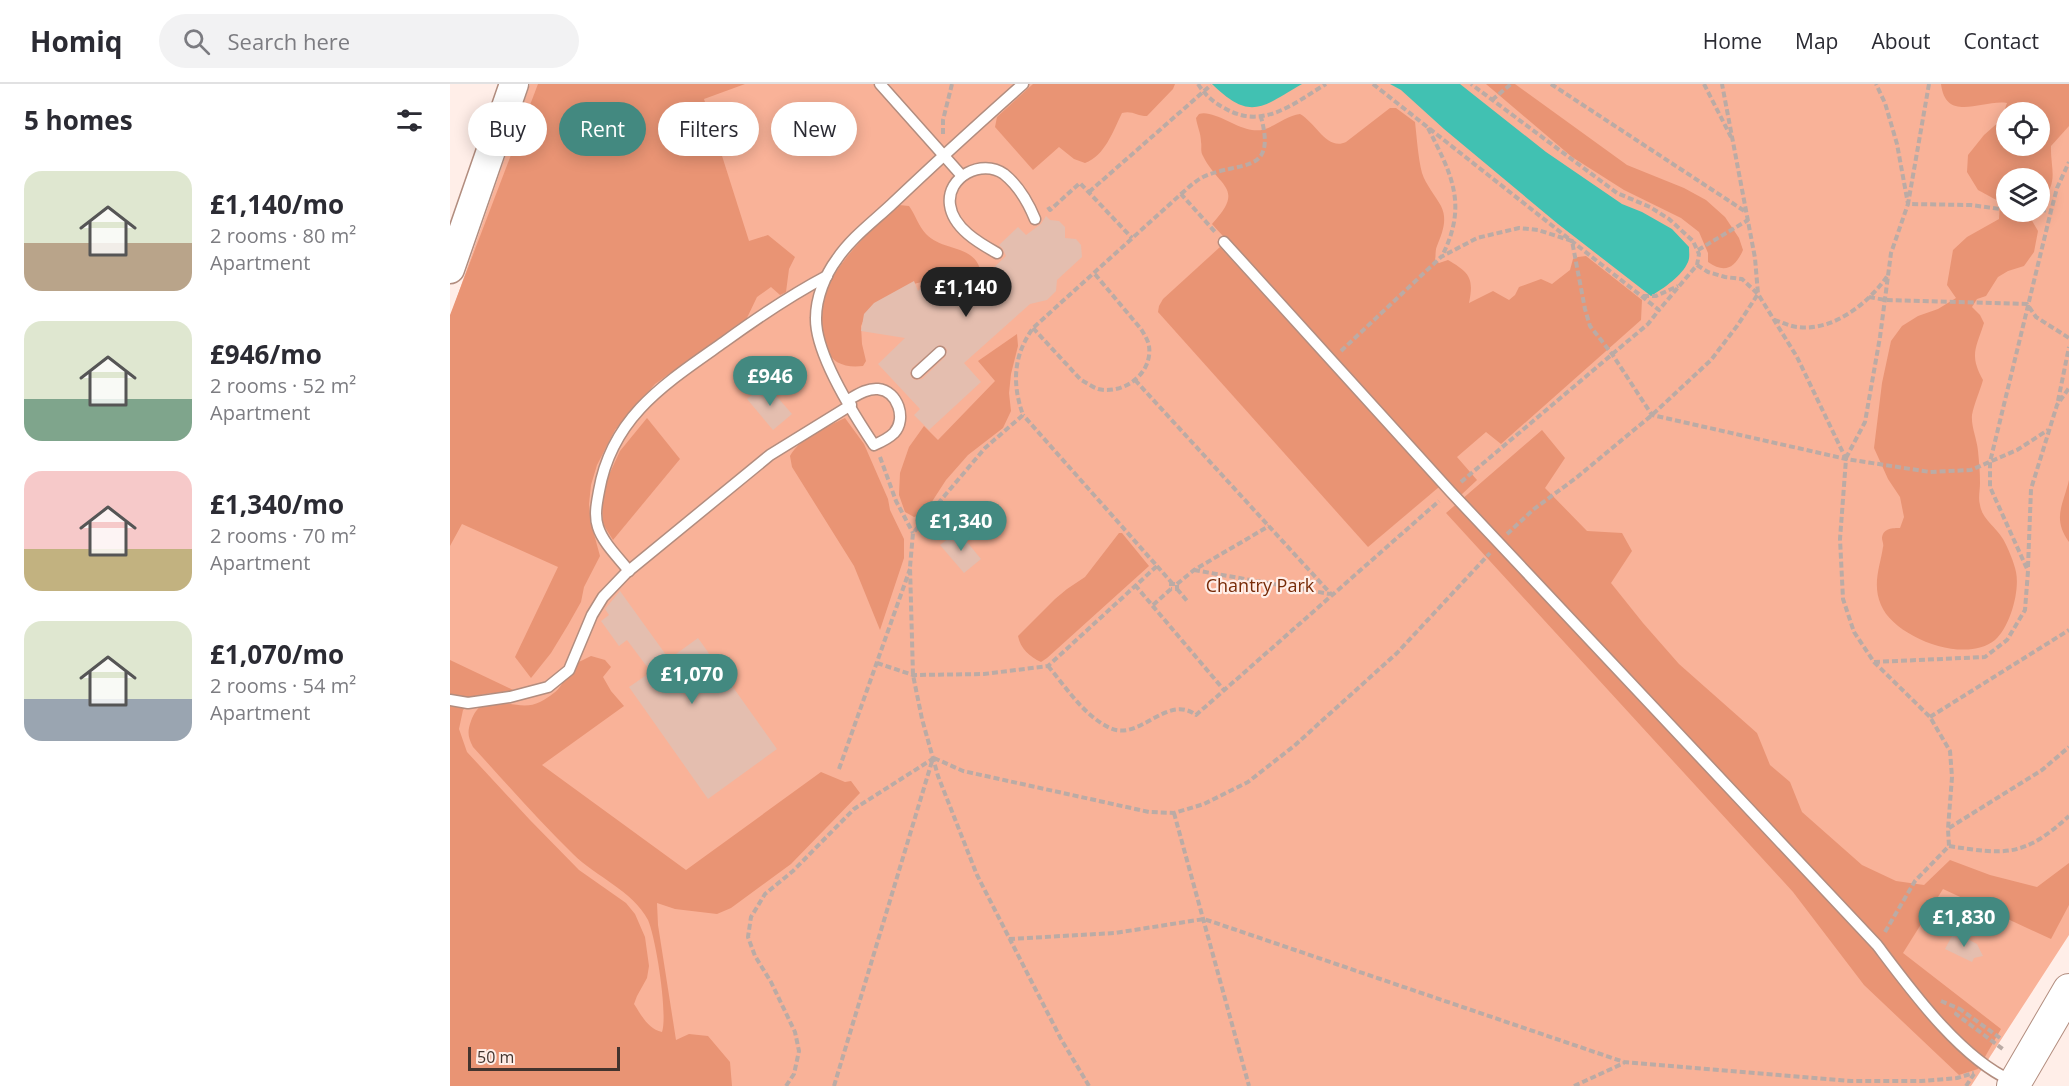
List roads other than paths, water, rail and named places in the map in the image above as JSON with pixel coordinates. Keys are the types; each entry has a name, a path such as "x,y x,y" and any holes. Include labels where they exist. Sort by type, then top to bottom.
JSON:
{"main road":[{"path":"2014,1084 2069,990"}],"street":[{"path":"450,269 514,84"}],"lane":[{"path":"880,84 962,176"},
{"path":"450,700 468,703 510,698 548,687 569,670 592,615 603,597 629,571 771,455 849,403 861,393 876,389 892,396 899,407 901,418 899,426 890,436 874,445 849,403 824,353 818,333 817,308 832,257 1023,84"},
{"path":"997,253 971,237 955,218 950,207 952,189 962,176 982,167 994,168 1013,183 1027,201 1035,219"},
{"path":"1224,242 1498,543 1876,945 1924,1007 1976,1058 2014,1084"},
{"path":"629,571 602,536 597,525 596,512 602,476 615,442 632,417 655,391 769,310 827,276"},
{"path":"917,373 940,352"},
{"path":"892,396 901,388"}],"water":[{"path":"1212,84 1302,84 1266,104 1246,107 1225,96"},
{"path":"1390,84 1460,84 1546,152 1622,204 1672,229 1689,247 1689,259 1682,272 1651,296 1558,224 1401,90"}],"park label":[{"name":"Chantry Park","path":"1260,585"}]}
